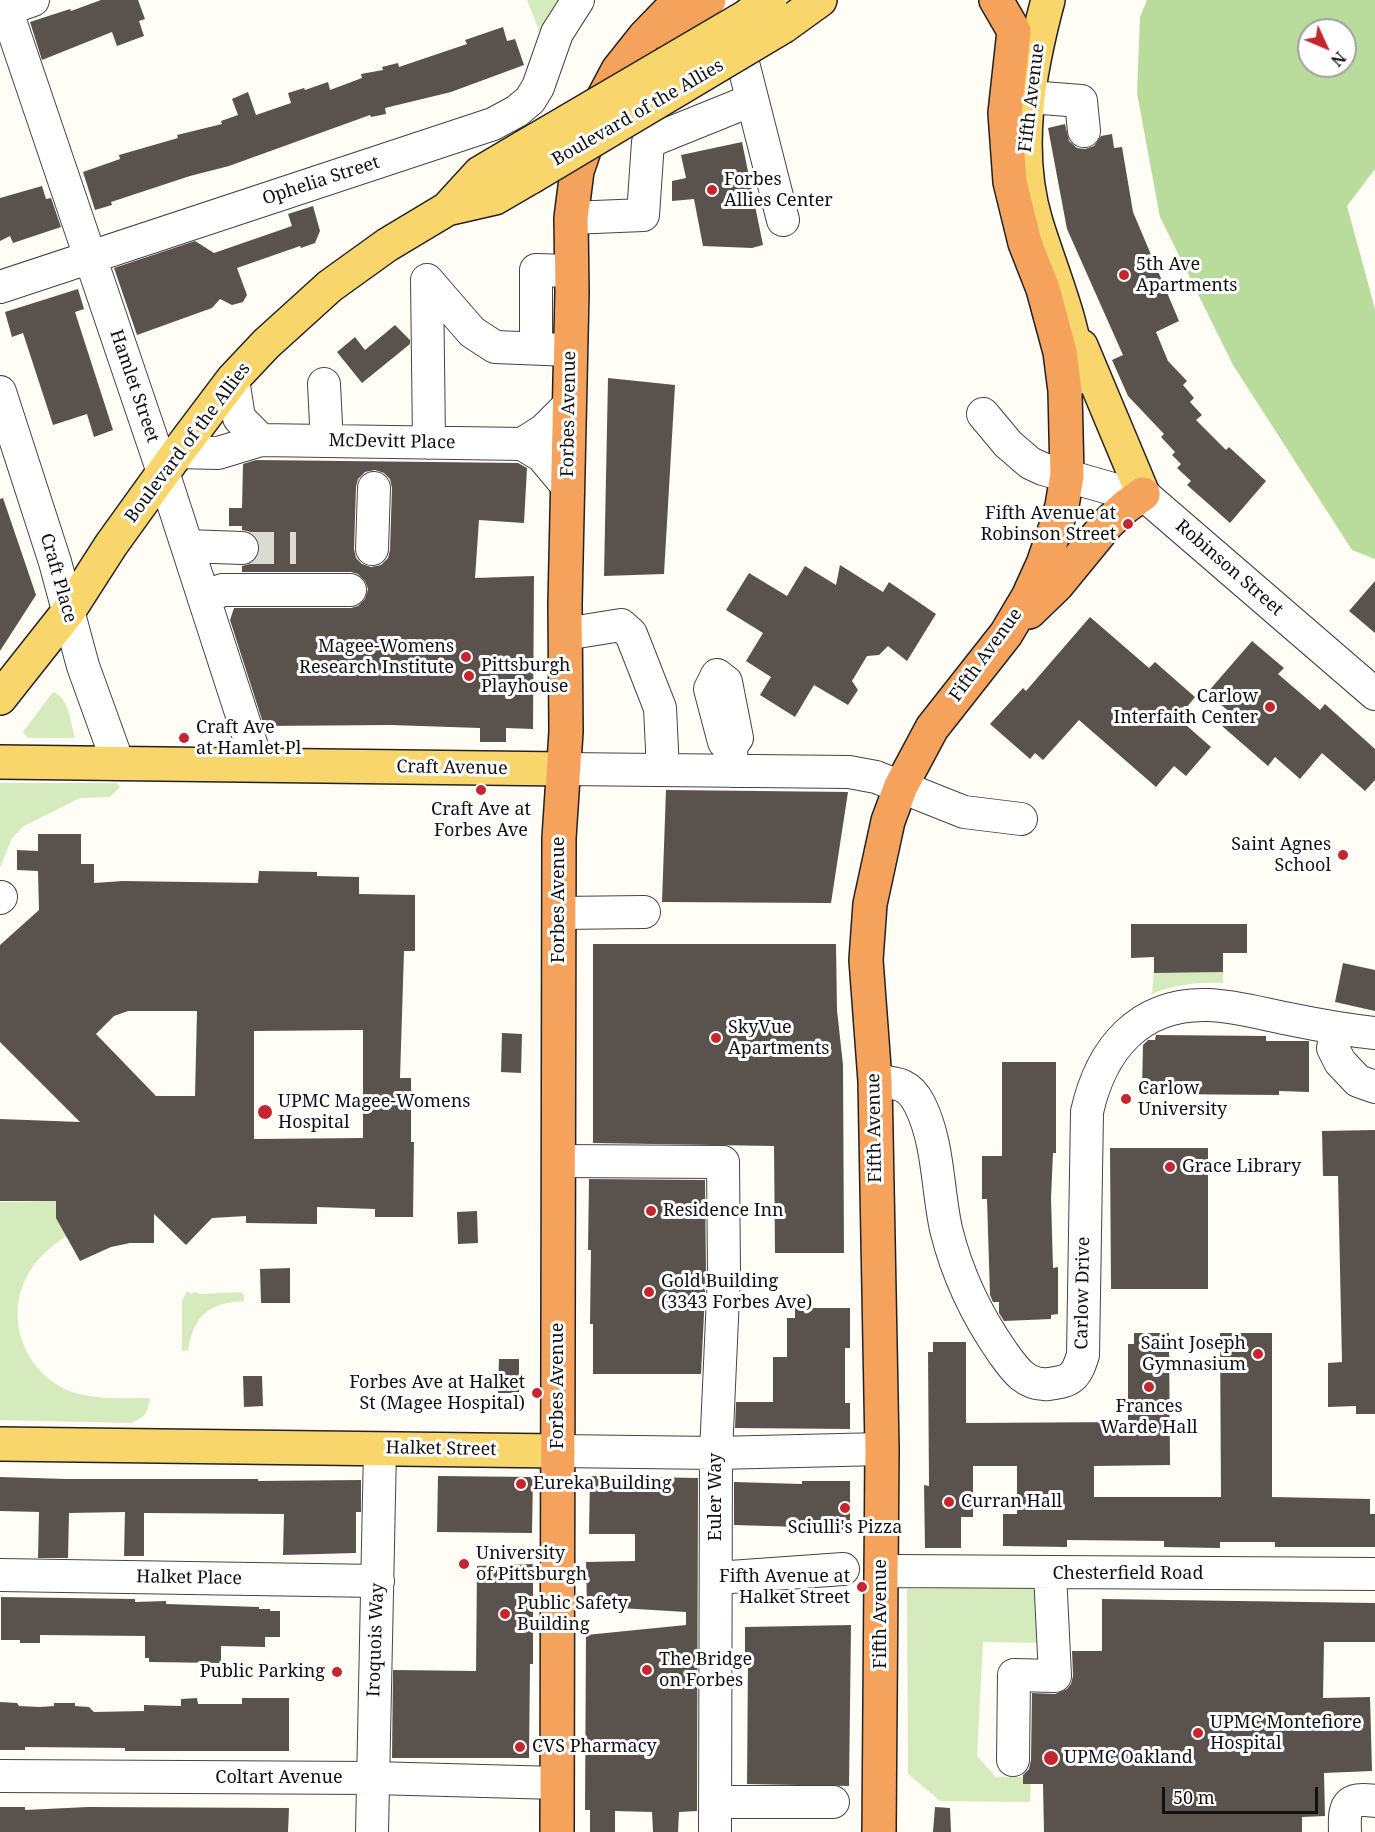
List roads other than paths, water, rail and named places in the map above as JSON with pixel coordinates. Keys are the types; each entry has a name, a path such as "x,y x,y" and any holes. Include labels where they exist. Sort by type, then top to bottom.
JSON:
{"highway":[{"name":"Forbes Avenue","path":"557,1832 559,838 564,769 571,218 577,171 600,105 618,70 645,36 680,0"},
{"path":"592,130 634,73 709,0"},
{"path":"996,0 1014,31"},
{"name":"Fifth Avenue","path":"879,1832 882,1449 875,1082 866,938 870,904 876,866 888,821 901,786 932,728 1006,634 1028,597 1062,506 1067,475 1065,391 1060,352 1053,318 1026,243 1010,182 1005,113 1014,31"},
{"path":"1006,634 1057,585 1107,524 1143,494"}],"main road":[{"name":"Boulevard of the Allies","path":"0,698 68,612 111,545 233,379 266,344 330,286 387,245 447,209 495,198 527,162 777,13 820,0"},
{"name":"Fifth Avenue","path":"1014,31 1027,0"},
{"name":"Fifth Avenue","path":"1048,0 1036,47 1024,159 1036,221 1070,323 1077,358 1081,396 1080,430 1067,475"},
{"path":"1070,323 1092,369 1143,494"},
{"name":"Craft Avenue","path":"0,762 564,769"},
{"name":"Halket Street","path":"0,1444 558,1451"}],"street":[{"name":"Ophelia Street","path":"0,287 493,124 518,111 530,100 538,87 557,33 578,0"},
{"path":"727,0 783,220"},
{"name":"Hamlet Street","path":"13,7 89,257 171,462 187,546 258,765"},
{"path":"1029,97 1081,101 1084,131"},
{"path":"571,218 644,215 648,142 753,100"},
{"path":"536,348 536,270 572,271"},
{"path":"429,443 427,280 462,322 479,337 495,346 570,350"},
{"path":"233,379 239,418 261,440"},
{"path":"324,384 326,424 324,441"},
{"name":"Craft Place","path":"0,392 55,562 83,666 118,763"},
{"path":"568,406 544,430 522,444 542,456 568,487"},
{"path":"983,414 1008,444 1030,463 1043,469 1123,492 1143,494"},
{"name":"McDevitt Place","path":"171,462 218,453 261,440 324,441 367,464 429,443 469,453 522,444"},
{"path":"367,464 372,549"},
{"name":"Robinson Street","path":"1143,494 1375,694"},
{"path":"187,546 242,548"},
{"path":"204,599 222,590 350,590"},
{"path":"565,634 621,625 631,634 660,708 663,770"},
{"name":"Craft Avenue","path":"564,769 663,770 732,758 876,777 964,812 1021,819"},
{"path":"559,913 644,912"},
{"name":"Carlow Drive","path":"875,1082 898,1083 909,1089 920,1104 932,1138 946,1228 954,1259 971,1301 998,1347 1022,1378 1038,1385 1063,1382 1077,1372 1083,1355 1087,1112 1092,1091 1104,1064 1124,1035 1160,1012 1207,1005 1231,1007 1337,1029 1375,1033"},
{"path":"1337,1029 1333,1048 1340,1062 1358,1081 1375,1087"},
{"name":"Euler Way","path":"558,1161 723,1162 724,1274 716,1453 715,1817"},
{"name":"Iroquois Way","path":"372,1832 380,1449"},
{"name":"Halket Street","path":"558,1451 716,1453 882,1449"},
{"path":"716,1578 843,1569"},
{"name":"Chesterfield Road","path":"882,1573 894,1571 1375,1575"},
{"path":"1013,1760 1014,1675 1055,1676 1050,1573"},
{"name":"Halket Place","path":"0,1575 378,1581"},
{"name":"Coltart Avenue","path":"0,1776 373,1778 557,1783"},
{"path":"1345,1832 1345,1809 1350,1802 1359,1799 1375,1801"},
{"path":"715,1817 833,1802"}],"tunnel":[{"path":"242,548 296,548"}],"place":[{"name":"Forbes Allies Center","path":"712,190"},
{"name":"5th Ave Apartments","path":"1124,275"},
{"name":"Fifth Avenue at Robinson Street","path":"1128,524"},
{"name":"Magee-Womens Research Institute","path":"466,657"},
{"name":"Pittsburgh Playhouse","path":"469,676"},
{"name":"Carlow Interfaith Center","path":"1270,707"},
{"name":"Craft Ave at Hamlet Pl","path":"184,738"},
{"name":"Craft Ave at Forbes Ave","path":"481,790"},
{"name":"Saint Agnes School","path":"1343,855"},
{"name":"SkyVue Apartments","path":"716,1038"},
{"name":"Carlow University","path":"1126,1099"},
{"name":"UPMC Magee-Womens Hospital","path":"265,1112"},
{"name":"Grace Library","path":"1170,1167"},
{"name":"Residence Inn","path":"651,1211"},
{"name":"Gold Building (3343 Forbes Ave)","path":"649,1292"},
{"name":"Saint Joseph Gymnasium","path":"1258,1354"},
{"name":"Frances Warde Hall","path":"1149,1387"},
{"name":"Forbes Ave at Halket St (Magee Hospital)","path":"537,1393"},
{"name":"Eureka Building","path":"521,1484"},
{"name":"Curran Hall","path":"949,1502"},
{"name":"Sciulli's Pizza","path":"845,1508"},
{"name":"University of Pittsburgh","path":"464,1564"},
{"name":"Fifth Avenue at Halket Street","path":"862,1587"},
{"name":"Public Safety Building","path":"505,1614"},
{"name":"The Bridge on Forbes","path":"647,1670"},
{"name":"Public Parking","path":"337,1672"},
{"name":"UPMC Montefiore Hospital","path":"1198,1733"},
{"name":"CVS Pharmacy","path":"520,1747"},
{"name":"UPMC Oakland","path":"1051,1758"}]}
